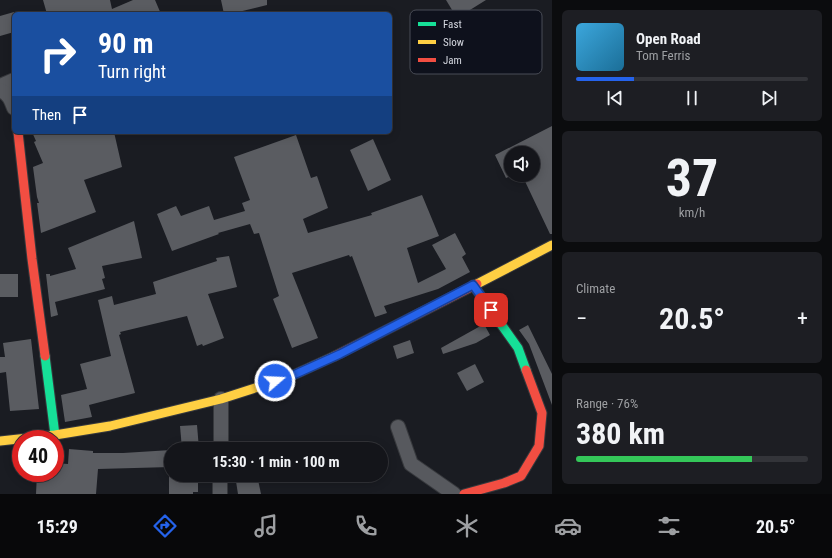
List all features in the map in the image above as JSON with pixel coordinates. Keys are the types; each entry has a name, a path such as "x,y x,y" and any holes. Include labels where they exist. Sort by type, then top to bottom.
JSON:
{"street":[{"path":"0,86 12,81"},
{"path":"0,90 5,92 12,102"},
{"path":"18,134 32,258 54,430"},
{"path":"64,434 110,426 221,399 289,377 340,354 552,245"},
{"path":"464,494 504,483 521,476 539,446 542,413 518,348 473,285"},
{"path":"221,399 221,442"},
{"path":"398,427 411,464 454,494"},
{"path":"0,440 12,439"},
{"path":"220,482 220,494"}],"building":[{"path":"43,0 110,0 112,9 133,0 155,0 160,12 46,12"},
{"path":"221,0 267,0 267,5 238,12 224,12"},
{"path":"446,0 486,0 470,10 452,10"},
{"path":"12,13 12,33 0,36 0,16"},
{"path":"552,126 552,234 550,234 525,182 540,182 540,146 513,146"},
{"path":"33,134 114,134 122,167 84,180 96,212 41,233 37,203 39,203 33,167 43,163 34,142 36,141"},
{"path":"296,135 311,178 317,176 328,208 303,219 308,233 372,215 371,213 422,195 439,236 407,248 418,283 446,269 432,245 455,233 466,254 462,257 470,272 438,289 384,306 387,313 375,317 352,256 350,257 349,255 292,273 318,338 292,348 273,299 279,296 259,233 254,234 250,224 218,233 219,234 172,251 157,214 176,206 181,216 209,206 214,220 245,211 242,203 250,200 234,157"},
{"path":"373,139 391,180 368,191 350,150"},
{"path":"504,150 504,174 495,155"},
{"path":"134,221 142,258 102,266 105,278 102,279 105,289 55,302 58,315 51,317 46,274 50,274 50,276 76,269 68,248"},
{"path":"229,256 237,287 208,294 224,338 203,346 202,344 197,346 187,316 120,332 121,334 119,335 135,393 89,405 92,417 65,422 61,395 87,389 80,364 111,356 98,300 112,296 114,305 156,294 153,282 217,261 216,258"},
{"path":"0,274 18,274 18,297 0,297"},
{"path":"484,324 490,335 476,343 443,354 441,348"},
{"path":"528,325 552,374 552,405 529,344 519,330"},
{"path":"31,339 39,409 10,411 6,372 0,373 0,357 5,357 3,343"},
{"path":"410,340 414,353 397,359 393,346"},
{"path":"475,364 484,382 467,391 457,373"},
{"path":"197,425 198,442 181,442 180,426"},
{"path":"69,449 93,451 93,453 164,450 164,467 98,469 96,494 36,494 37,482 64,482 64,464 68,464"},
{"path":"169,482 198,482 198,492 193,492 193,494 169,494"},
{"path":"236,482 258,482 261,494 238,494"}],"traffic: fast":[{"path":"473,285 518,348 526,370"},
{"path":"45,356 54,430"}],"traffic: slow":[{"path":"477,284 552,245"},
{"path":"0,441 55,435 110,426 221,399 289,377 335,356"}],"traffic: jam":[{"path":"18,134 32,259 45,356"},
{"path":"335,356 477,284"},
{"path":"464,494 504,483 521,476 539,446 542,413 526,370"}],"route":[{"path":"275,381 289,377 340,354 473,285 491,310"}]}
